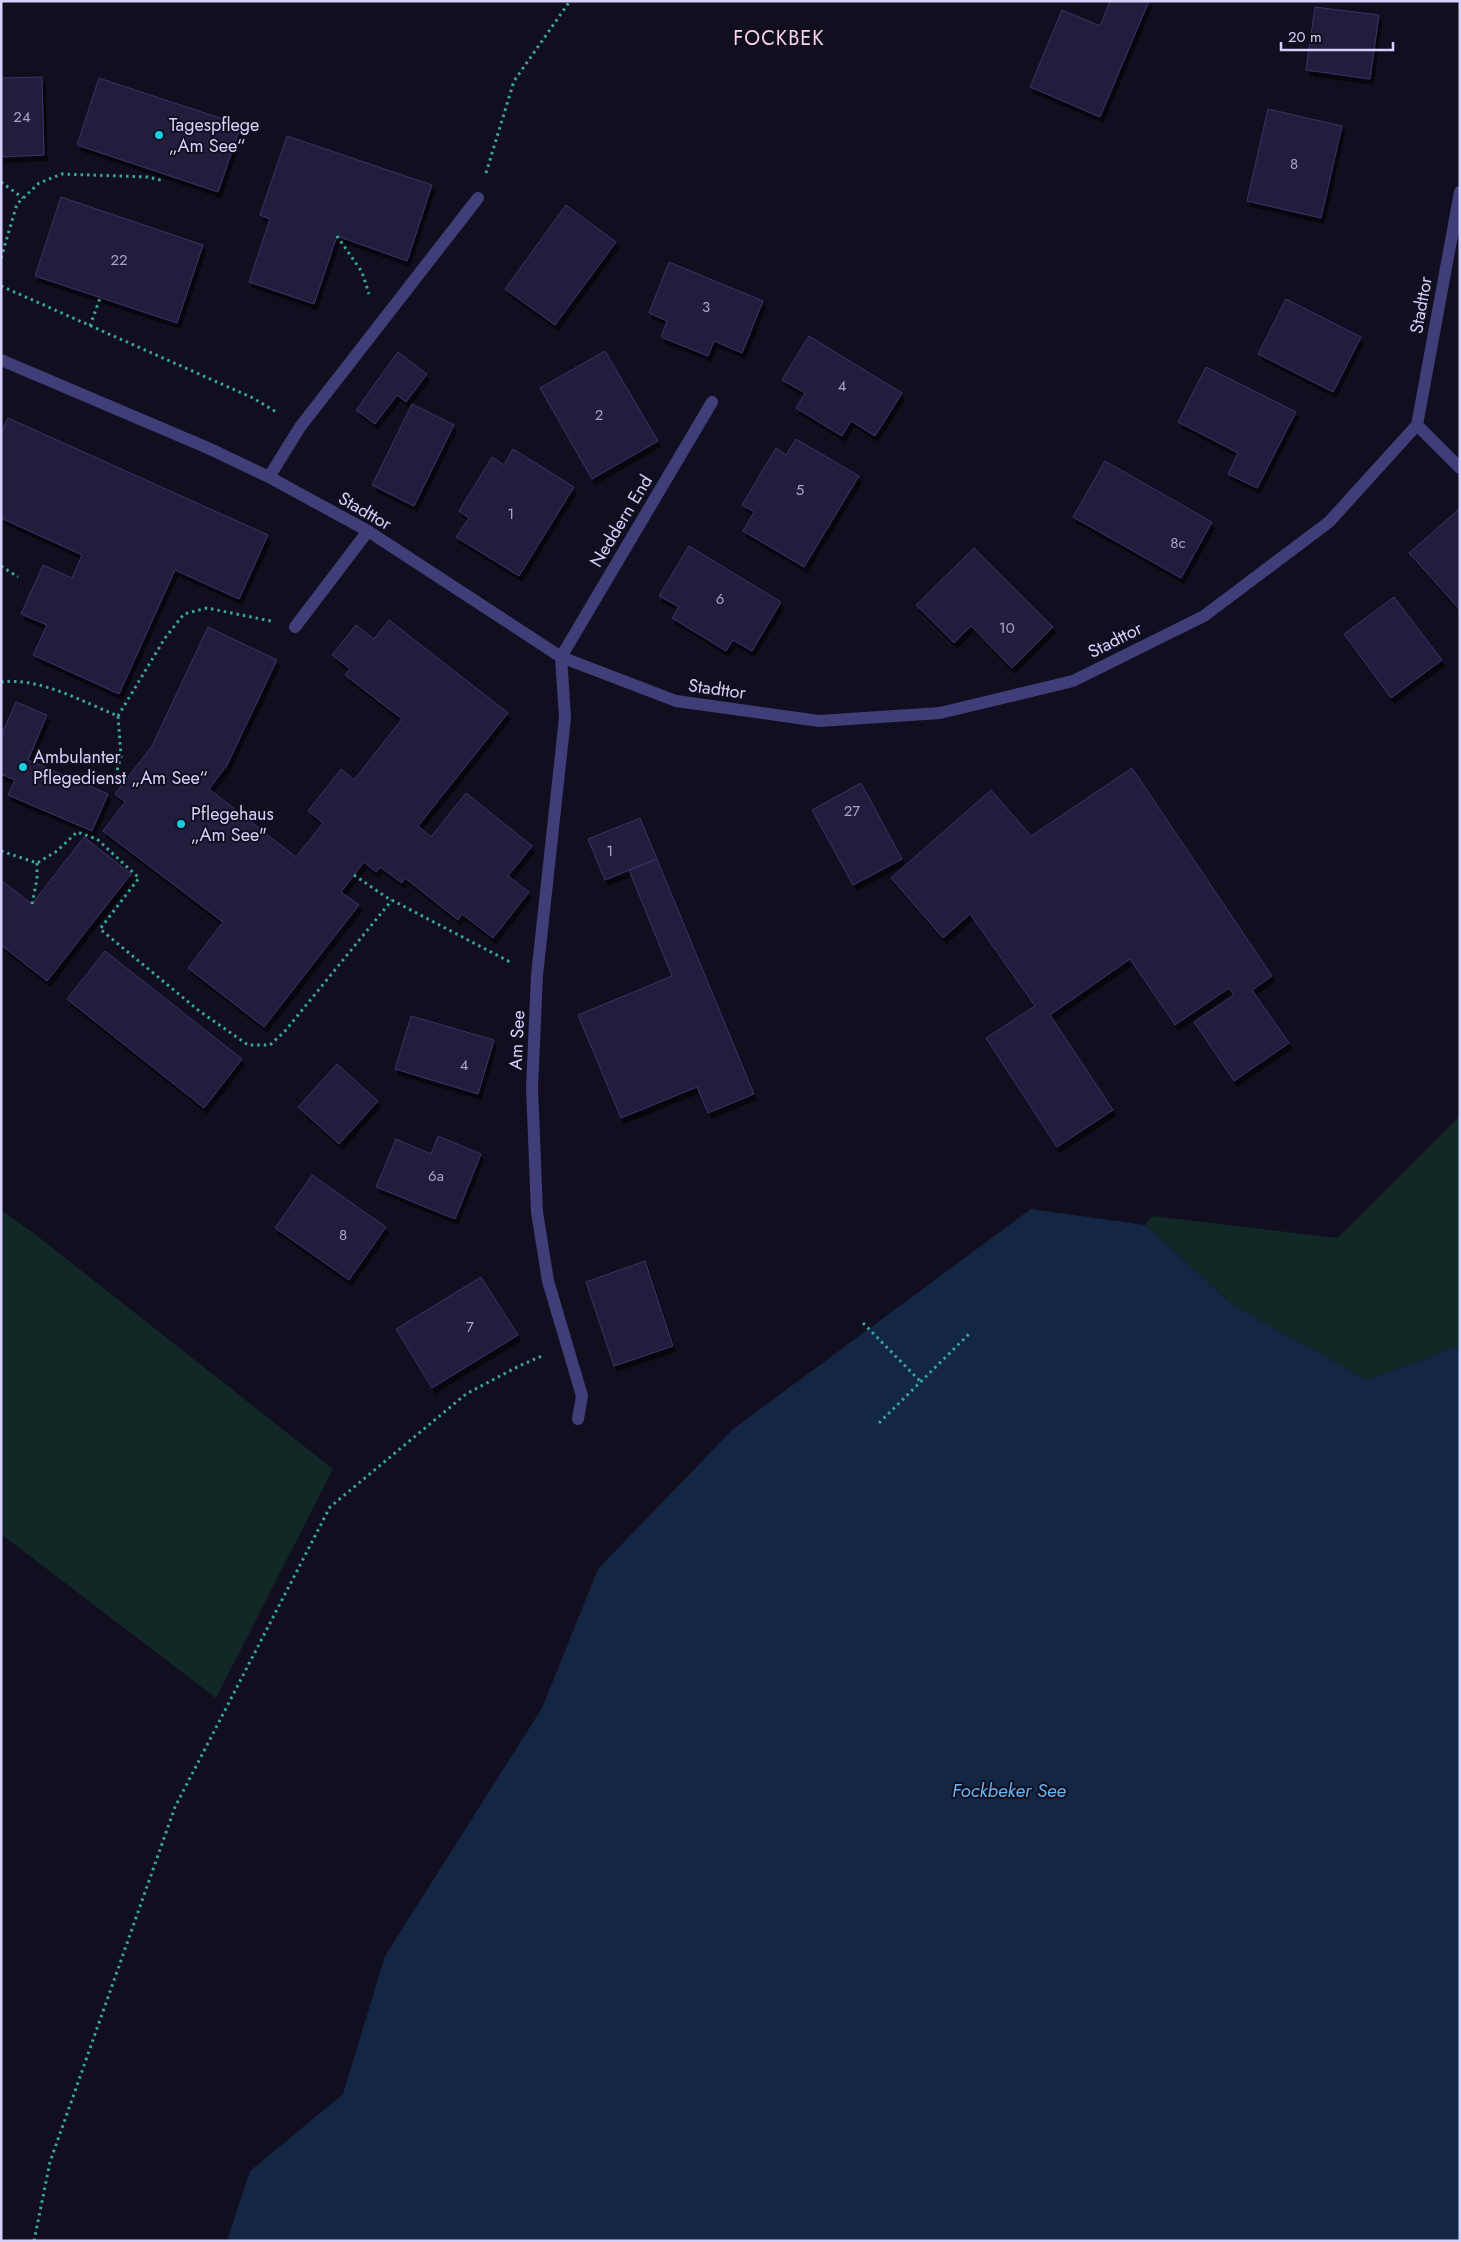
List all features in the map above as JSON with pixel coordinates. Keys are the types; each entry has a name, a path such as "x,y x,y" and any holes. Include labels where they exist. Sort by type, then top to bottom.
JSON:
{"street":[{"name":"Stadttor","path":"1,360 208,448 269,477 368,531 561,657 676,701 818,721 940,713 1073,681 1204,616 1329,522 1417,425 1460,192"},
{"path":"269,477 300,427 478,198"},
{"name":"Neddern End","path":"561,657 712,402"},
{"path":"1417,425 1460,468"},
{"path":"295,628 368,531"},
{"name":"Am See","path":"561,657 565,718 537,975 532,1088 537,1212 548,1281 582,1396 578,1419"}],"path":[{"path":"478,198 514,81 570,1"},
{"path":"1,258 17,204 39,183 62,174 148,177 164,181"},
{"path":"1,182 23,198"},
{"path":"337,236 362,272 370,296"},
{"path":"1,286 253,398 300,427"},
{"path":"90,326 100,298"},
{"path":"1,566 18,577"},
{"path":"124,783 115,778 121,756 118,716 165,638 184,614 207,608 244,614 295,628"},
{"path":"1,682 13,681 51,689 118,716"},
{"path":"37,864 57,851 77,832 98,839 139,878 100,930 198,1010 248,1045 270,1045 285,1031 392,900"},
{"path":"1,851 37,864"},
{"path":"32,904 37,879 37,864"},
{"path":"354,875 392,900 537,975"},
{"path":"863,1323 921,1382"},
{"path":"879,1423 968,1334"},
{"path":"34,2241 50,2162 176,1808 330,1507 466,1394 519,1366 568,1346"}],"green space":[{"path":"1460,1116 1460,1346 1367,1380 1234,1306 1145,1225 1152,1216 1338,1238"},
{"path":"1,1210 36,1235 333,1469 216,1698 1,1534"}],"water":[{"name":"Fockbeker See","path":"1031,1209 1145,1225 1234,1306 1367,1380 1460,1346 1460,2241 227,2241 250,2171 343,2094 385,1956 542,1708 598,1569 732,1430"}],"building":[{"path":"1110,1 1149,1 1100,117 1030,87 1062,10 1100,26"},
{"path":"1315,7 1379,15 1370,79 1306,70"},
{"path":"42,77 44,155 1,157 1,78"},
{"name":"Tagespflege „Am See“","path":"99,78 241,125 218,192 77,145"},
{"path":"1268,109 1342,126 1321,218 1247,201"},
{"path":"287,136 432,185 407,261 337,236 314,304 249,282 270,219 260,215"},
{"path":"61,197 203,245 177,323 35,276"},
{"path":"566,205 616,242 555,325 505,289"},
{"path":"669,262 763,301 742,353 714,341 708,356 661,337 667,321 649,313"},
{"path":"1286,299 1361,337 1333,392 1258,354"},
{"path":"809,336 902,393 875,436 851,421 842,436 796,408 805,393 782,380"},
{"path":"605,351 658,441 592,479 540,388"},
{"path":"398,352 427,374 406,402 397,395 375,424 356,410"},
{"path":"1206,367 1296,412 1257,488 1228,474 1238,453 1178,422"},
{"path":"412,404 454,425 414,506 372,485"},
{"path":"8,418 268,535 239,599 175,570 119,694 33,655 47,625 21,614 43,565 72,578 82,555 1,518 1,433"},
{"path":"796,439 859,476 804,567 743,531 754,512 742,505 776,448 786,455"},
{"path":"513,449 574,487 519,576 456,537 469,518 459,511 492,457 504,465"},
{"path":"1105,461 1212,522 1181,578 1073,517"},
{"path":"1458,510 1460,512 1460,610 1409,553"},
{"path":"689,546 781,602 752,651 733,640 726,651 672,618 679,607 659,596"},
{"path":"974,548 1053,627 1012,668 971,626 954,643 916,605"},
{"path":"1394,597 1442,660 1391,698 1344,634"},
{"name":"Pflegehaus „Am See\"","path":"389,620 508,713 418,826 431,837 466,793 532,846 508,876 529,892 493,938 462,914 458,920 405,878 402,883 380,867 376,872 364,862 341,892 359,905 264,1027 188,968 223,922 103,831 125,802 115,794 152,746 208,627 277,660 227,765 209,789 296,857 323,823 308,811 341,769 354,780 402,719 345,675 350,669 332,655 356,625 374,639"},
{"name":"Ambulanter Pflegedienst „Am See“","path":"16,702 47,715 28,760 108,794 92,831 8,795 15,780 1,774 1,736"},
{"path":"1132,768 1272,976 1252,990 1289,1043 1234,1081 1194,1022 1234,995 1229,988 1175,1025 1130,959 1050,1015 1113,1110 1057,1147 986,1038 1035,1006 970,914 943,938 891,878 991,790 1031,836"},
{"path":"861,783 902,859 853,885 812,810"},
{"path":"640,818 657,859 605,880 588,839"},
{"path":"84,837 131,874 47,981 1,945 1,880 32,904"},
{"path":"657,859 754,1094 708,1113 697,1087 621,1118 578,1015 672,976 629,870"},
{"path":"105,951 242,1059 204,1108 67,999"},
{"path":"411,1016 494,1040 478,1094 395,1069"},
{"path":"337,1064 378,1101 339,1144 298,1107"},
{"path":"438,1136 481,1154 455,1219 376,1187 396,1139 431,1154"},
{"path":"312,1175 386,1227 349,1280 275,1228"},
{"path":"645,1261 673,1346 614,1366 586,1282"},
{"path":"481,1277 518,1335 432,1388 396,1329"}],"place":[{"name":"Tagespflege „Am See“","path":"159,135"},
{"name":"Ambulanter Pflegedienst „Am See“","path":"23,767"},
{"name":"Pflegehaus „Am See\"","path":"181,824"}],"district":[{"name":"FOCKBEK","path":"779,38"}]}
